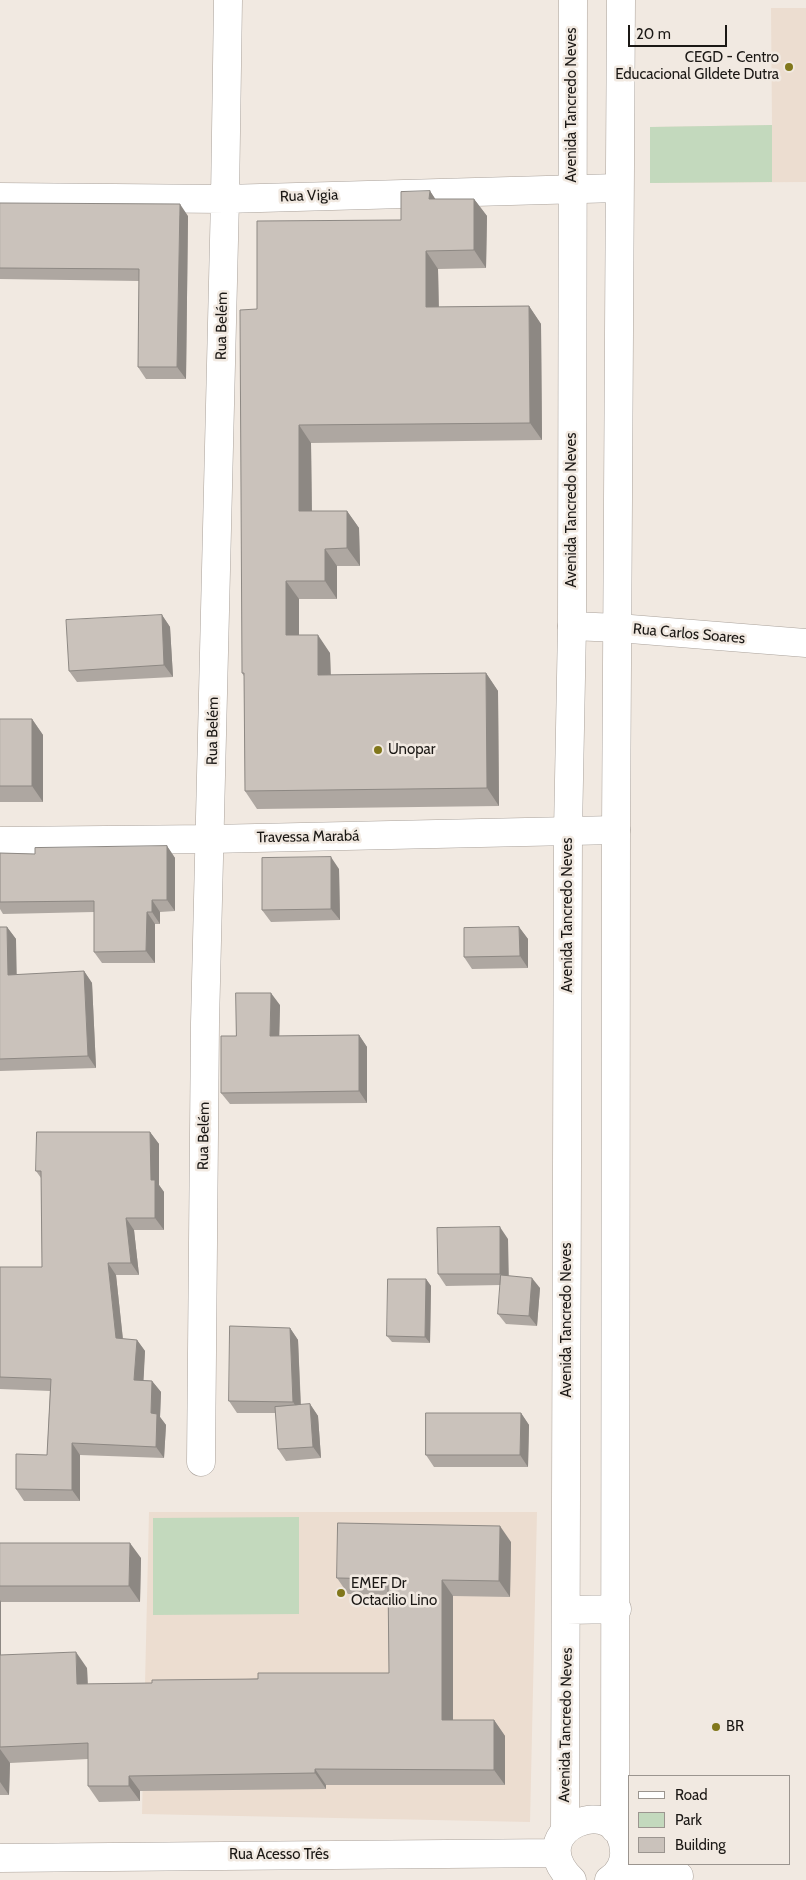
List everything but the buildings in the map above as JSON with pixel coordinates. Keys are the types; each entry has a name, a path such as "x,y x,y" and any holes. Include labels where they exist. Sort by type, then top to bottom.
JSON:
{"street":[{"name":"Rua Belém","path":"201,1462 206,1023 228,0"},
{"name":"Avenida Tancredo Neves","path":"564,1863 567,1610 568,831 572,626 573,0"},
{"path":"613,1878 625,1856 622,1837 617,1609 616,830 618,188 621,0"},
{"name":"Rua Vigia","path":"0,197 225,199 618,188"},
{"name":"Rua Carlos Soares","path":"572,626 806,643"},
{"name":"Travessa Marabá","path":"0,841 211,839 616,830"},
{"path":"567,1610 617,1609"},
{"path":"564,1863 574,1823 584,1819 595,1819 622,1837"},
{"name":"Rua Acesso Três","path":"0,1858 564,1863"},
{"path":"613,1878 675,1873"}],"shaded area":[{"name":"CEGD - Centro Educacional GIldete Dutra","path":"771,8 806,8 806,182 650,183 650,127 772,125"},
{"name":"EMEF Dr Octacilio Lino","path":"149,1512 537,1512 530,1822 142,1814"}],"green space":[{"path":"772,125 772,182 650,183 650,127"},
{"path":"299,1517 299,1614 153,1615 153,1518"}],"place":[{"name":"CEGD - Centro Educacional GIldete Dutra","path":"789,67"},
{"name":"Unopar","path":"378,750"},
{"name":"EMEF Dr Octacilio Lino","path":"341,1593"},
{"name":"BR","path":"716,1727"}]}
